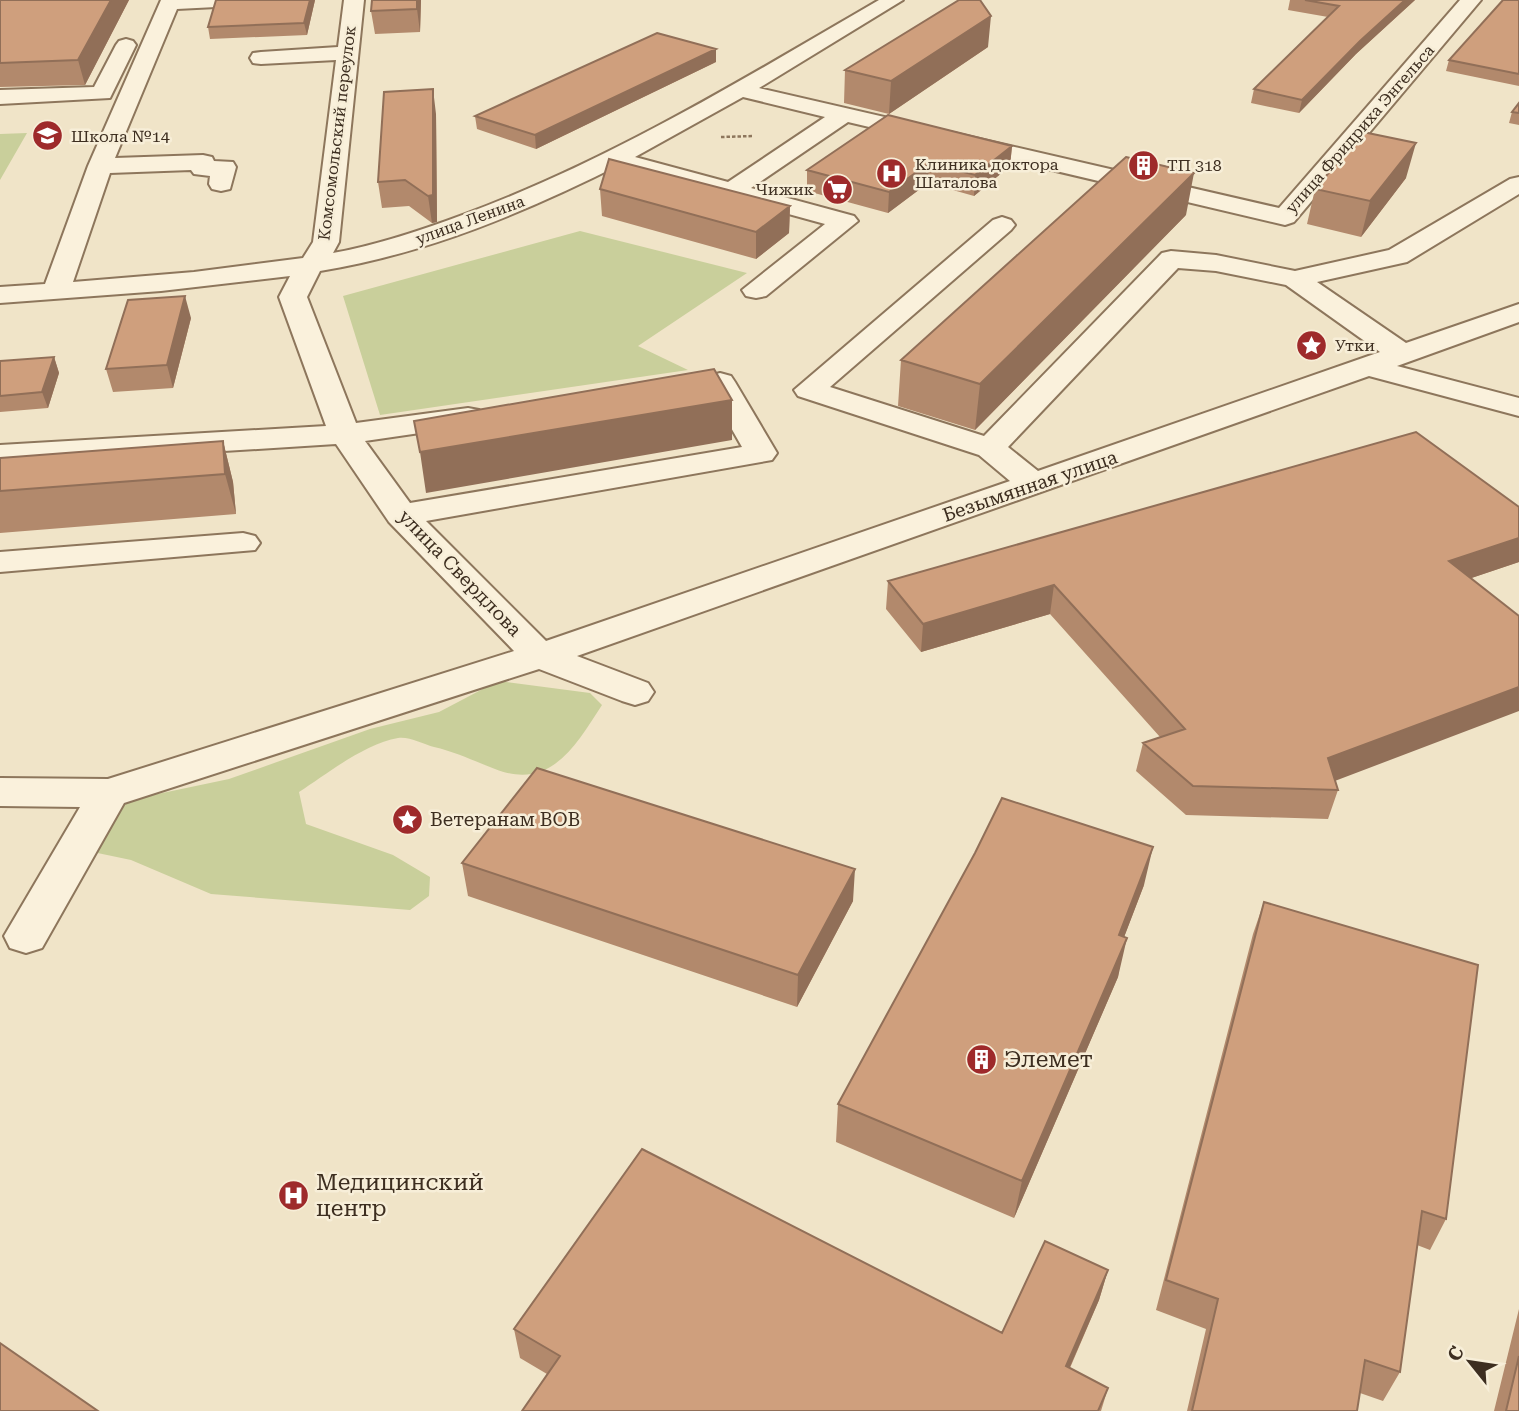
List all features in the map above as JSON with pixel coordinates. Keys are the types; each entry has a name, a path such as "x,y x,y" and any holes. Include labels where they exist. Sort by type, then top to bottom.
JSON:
{"street":[{"path":"56,292 100,166 170,1 236,0"},
{"name":"Комсомольский переулок","path":"314,264 326,242 354,0"},
{"name":"улица Ленина","path":"0,295 193,281 314,264 380,250 518,204 654,138 893,0"},
{"name":"улица Фридриха Энгельса","path":"740,90 1285,217 1471,0"},
{"path":"0,97 102,93 137,23"},
{"path":"261,58 346,53"},
{"path":"732,190 844,114"},
{"path":"100,166 202,162 203,169 224,167 221,184"},
{"path":"634,164 845,221 756,290"},
{"path":"1295,279 1398,256 1519,184"},
{"path":"1002,225 809,390 990,448 1034,485"},
{"path":"990,448 1171,259 1216,263 1295,279 1402,354"},
{"name":"улица Свердлова","path":"314,264 298,282 293,297 345,433 401,515 540,656"},
{"name":"Безымянная улица","path":"0,792 109,793 540,656 1034,485 1519,312"},
{"path":"1367,367 1519,407"},
{"path":"401,515 761,453 713,383"},
{"path":"0,455 345,433 493,413"},
{"path":"0,562 243,543"},
{"path":"540,656 635,692"},
{"path":"26,936 109,793"}],"path":[{"path":"720,137 813,135"}],"green space":[{"path":"27,133 0,180 0,134"},
{"path":"580,231 747,273 638,346 688,370 380,415 343,296"},
{"path":"498,681 590,693 602,705 582,735 560,760 547,769 532,774 515,774 495,769 450,751 411,739 398,738 359,753 299,792 306,824 393,855 430,877 429,896 410,910 211,894 131,860 88,851 95,833 129,800 229,779 370,729 439,712"}],"building":[{"path":"0,0 111,0 78,60 0,63"},
{"path":"216,0 310,0 304,23 208,27"},
{"path":"372,0 417,0 417,9 371,11"},
{"path":"959,0 980,0 991,16 891,81 845,70"},
{"path":"1305,0 1405,0 1302,100 1254,89 1339,6"},
{"path":"1503,0 1519,0 1519,74 1449,60"},
{"path":"657,33 716,49 535,135 475,116"},
{"path":"433,89 433,195 428,196 405,180 378,182 384,92"},
{"path":"1519,103 1519,113 1512,112"},
{"path":"888,115 1012,146 975,175 929,163 889,192 807,170"},
{"path":"1363,132 1416,143 1370,201 1315,189"},
{"path":"1126,157 1194,173 980,384 901,360"},
{"path":"609,159 790,206 756,232 600,189"},
{"path":"185,296 167,365 106,369 128,300"},
{"path":"54,357 42,392 0,396 0,361"},
{"path":"714,369 732,400 420,452 414,421"},
{"path":"1416,432 1519,507 1519,538 1449,561 1519,616 1519,687 1328,758 1338,790 1193,786 1143,743 1185,729 1054,585 923,624 888,581"},
{"path":"223,441 225,474 0,491 0,458"},
{"path":"537,768 855,869 798,975 462,863"},
{"name":"Элемет","path":"1002,798 1153,847 1119,935 1127,938 1022,1181 838,1104 975,853"},
{"path":"1264,902 1478,965 1446,1219 1422,1211 1400,1372 1365,1360 1357,1411 1192,1411 1218,1299 1166,1280"},
{"path":"642,1149 1002,1333 1045,1241 1108,1270 1066,1366 1108,1388 1098,1411 522,1411 560,1356 514,1329"},
{"path":"0,1343 98,1411 0,1411"},
{"path":"1519,1356 1519,1411 1506,1411"}],"place":[{"name":"Школа №14","path":"48,136"},
{"name":"ТП 318","path":"1144,165"},
{"name":"Клиника доктора Шаталова","path":"892,173"},
{"name":"Чижик","path":"837,189"},
{"name":"Утки","path":"1312,345"},
{"name":"Ветеранам ВОВ","path":"407,819"},
{"name":"Элемет","path":"981,1059"},
{"name":"Медицинский центр","path":"293,1195"}]}
